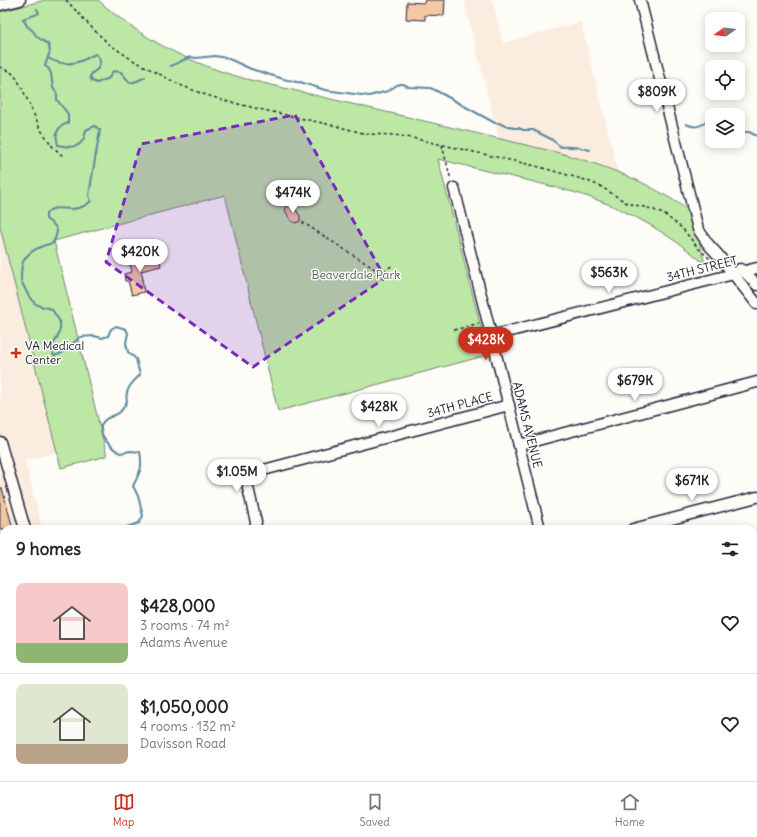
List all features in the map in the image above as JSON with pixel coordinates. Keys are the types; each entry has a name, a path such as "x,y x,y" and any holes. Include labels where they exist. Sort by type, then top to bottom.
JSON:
{"street":[{"path":"0,5 20,0"},
{"path":"640,0 698,229 715,258 733,274 757,304"},
{"name":"ADAMS AVENUE","path":"454,188 539,525"},
{"path":"715,258 729,261 744,272 757,285"},
{"name":"34TH STREET","path":"491,336 757,268"},
{"path":"519,445 757,382"},
{"name":"34TH PLACE","path":"256,525 247,483 252,474 256,472 509,405"},
{"path":"0,442 24,525"},
{"path":"648,525 757,497"}],"path":[{"path":"66,0 94,30 115,48 131,59 180,85 226,101 259,109 367,134 395,135 442,145 536,166 585,180 600,186 627,203 652,209 665,215 682,228 699,249 715,258"},
{"path":"0,67 12,73 17,79 41,130 53,147 64,157"},
{"path":"442,145 454,188"},
{"path":"302,222 378,271 387,270 393,265"},
{"path":"454,330 488,321"}],"highlighted area":[{"path":"295,115 385,278 253,367 106,262 141,144"}],"shaded area":[{"path":"464,0 492,0 503,43 581,22 618,172 579,159 499,139"},
{"name":"VA Medical Center","path":"0,227 57,452 25,461 41,525 0,525"}],"green space":[{"name":"Beaverdale Park","path":"45,0 98,0 132,27 150,38 186,58 225,73 560,153 641,182 692,212 705,264 652,226 608,204 566,190 438,159 488,355 278,411 225,195 54,241 107,456 61,468 0,227 0,12"}],"building":[{"path":"425,0 445,0 444,16 425,15 425,20 406,19 407,2 424,3"},
{"path":"290,205 294,207 300,216 300,221 296,223 291,221 286,212 285,208"},
{"path":"142,256 143,261 159,257 161,266 141,271 144,292 132,295 128,281 125,281 124,274 132,272 130,264 135,262 134,258"},
{"path":"0,488 2,488 12,525 0,525"}],"waterway":[{"path":"37,9 39,13 23,19 37,37 48,44 50,51 45,66 49,69 51,74 53,88 57,94 57,100 68,114 68,123 57,131 58,145 69,147 78,145 83,140 86,130 95,126 100,130 89,195 91,201 79,208 54,208 46,214 46,219 55,226 57,231 56,236 53,243 36,249 25,258 21,271 21,281 29,297 39,306 52,309 59,320 60,331 51,348 54,356 62,353 80,337 94,336 102,338 108,336 111,329 116,326 126,329 128,333 126,343 128,352 136,359 140,375 132,383 128,390 126,397 127,401 122,410 106,419 102,423 101,428 107,443 120,453 131,451 140,452 140,470 133,486 138,496 143,516 139,523 133,525"},
{"path":"48,58 60,63 73,63 96,54 100,65 90,77 92,81 97,83 109,78 113,71 121,72 130,83 145,77"},
{"path":"171,66 190,57 196,58 215,56 227,58 251,69 325,90 369,96 388,91 401,84 409,87 430,88 495,123 523,130 533,130 551,139 561,147 576,147 590,150"},
{"path":"686,124 696,126 705,123"},
{"path":"745,132 749,132 757,136"}],"place":[{"name":"VA Medical Center","path":"16,353"}]}
